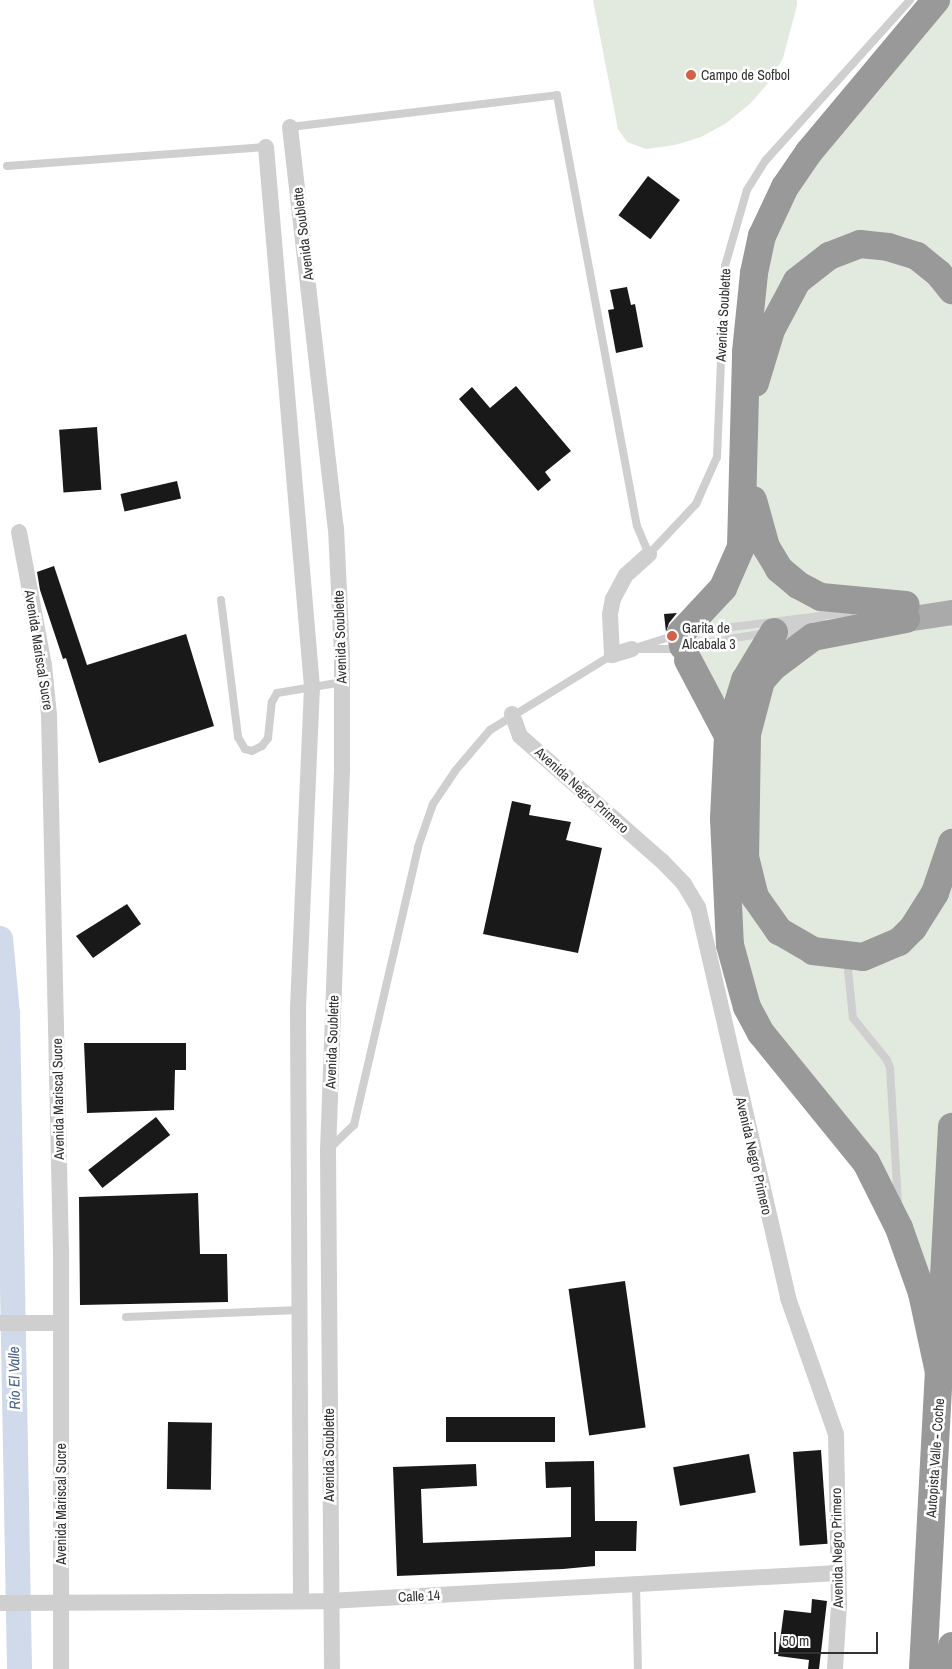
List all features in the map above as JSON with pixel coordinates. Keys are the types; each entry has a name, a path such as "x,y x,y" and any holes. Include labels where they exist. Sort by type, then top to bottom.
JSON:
{"highway":[{"path":"728,736 684,646 723,588 741,547 746,352 754,273 762,236 785,187 809,152 936,0"},
{"path":"906,612 821,597 798,585 779,569 766,547 755,515 747,452 751,396 771,330 797,281 829,256 860,244 888,247 916,256 939,274 952,290"},
{"path":"906,612 812,637 794,650 761,681 747,734 745,857 755,898 779,931 813,951 847,958 864,958 899,942 913,928 935,894 952,842"},
{"path":"774,632 745,680 728,736 724,819 726,906 730,945 747,1007 761,1033 866,1162 899,1228 922,1293 940,1377"},
{"name":"Autopista Valle - Coche","path":"922,1669 940,1377 952,1127"},
{"path":"950,1669 952,1646"}],"main road":[{"path":"906,612 952,598"},
{"path":"906,612 952,612"}],"street":[{"name":"Avenida Soublette","path":"290,127 336,528 342,682 328,1150 329,1601 332,1669"},
{"path":"266,147 312,688 298,1011 301,1601"},
{"name":"Avenida Mariscal Sucre","path":"19,532 44,665 49,715 60,1323 61,1669"},
{"name":"Avenida Soublette","path":"612,655 609,631 613,599 626,575 649,554"},
{"path":"774,632 906,612"},
{"path":"612,655 632,649"},
{"name":"Avenida Negro Primero","path":"512,714 520,736 662,861 684,884 698,907 788,1298 836,1434 838,1573 835,1669"},
{"path":"0,1324 60,1323"},
{"name":"Calle 14","path":"0,1603 61,1601 329,1601 838,1573"}],"lane":[{"name":"Avenida Soublette","path":"649,554 696,504 717,457 725,266 747,190 766,160 910,0"},
{"path":"290,127 557,96 637,526 649,554"},
{"path":"8,166 266,147"},
{"path":"221,600 238,737 245,750 252,751 262,746 268,738 272,702 276,693 342,682"},
{"path":"632,649 684,646 906,612"},
{"path":"632,649 684,646 774,632"},
{"path":"328,1150 345,1138 354,1125 418,847 433,804 455,771 490,730 512,714 612,655"},
{"path":"847,958 853,1018 888,1060 890,1068 899,1228"},
{"path":"126,1317 300,1310"},
{"path":"636,1584 638,1669"}],"shaded area":[{"name":"Campo de Sofbol","path":"593,0 797,0 797,5 783,58 769,82 750,104 725,124 701,137 675,145 646,149 627,142 618,129"},
{"path":"936,0 952,0 952,1127 940,1377 899,1228 747,1007 728,736 688,660 692,624 723,588 762,236"}],"building":[{"path":"648,176 680,200 650,239 619,215"},
{"path":"627,287 631,305 635,304 643,347 616,353 608,310 614,309 610,290"},
{"path":"516,386 571,451 545,472 551,480 538,491 459,399 472,387 490,408"},
{"path":"97,427 101,490 63,492 59,430"},
{"path":"177,481 181,499 125,512 120,494"},
{"path":"54,566 87,665 186,634 214,726 99,763 66,658 63,659 40,590 37,572"},
{"path":"677,613 669,623 666,632 664,614"},
{"path":"512,801 531,805 529,815 571,822 566,840 602,848 578,953 483,934"},
{"path":"127,904 141,924 93,958 76,936"},
{"path":"84,1043 186,1043 186,1070 175,1070 174,1110 87,1113"},
{"path":"156,1117 170,1135 102,1188 88,1170"},
{"path":"198,1193 200,1254 227,1254 228,1302 80,1305 79,1197"},
{"path":"625,1281 646,1428 589,1435 569,1289"},
{"path":"446,1417 555,1417 555,1442 446,1442"},
{"path":"168,1422 212,1423 211,1490 167,1489"},
{"path":"821,1450 828,1544 800,1546 793,1452"},
{"path":"749,1454 756,1492 680,1506 673,1467"},
{"path":"594,1461 595,1521 637,1521 636,1551 595,1551 595,1566 397,1576 393,1467 476,1464 477,1486 421,1489 423,1543 571,1537 571,1487 546,1488 545,1462"},
{"path":"812,1599 827,1601 819,1669 808,1669 809,1660 778,1656 784,1610 811,1613"}],"waterway":[{"name":"Río El Valle","path":"0,938 7,1013 19,1669"}],"place":[{"name":"Campo de Sofbol","path":"691,75"},
{"name":"Garita de Alcabala 3","path":"672,636"}]}
